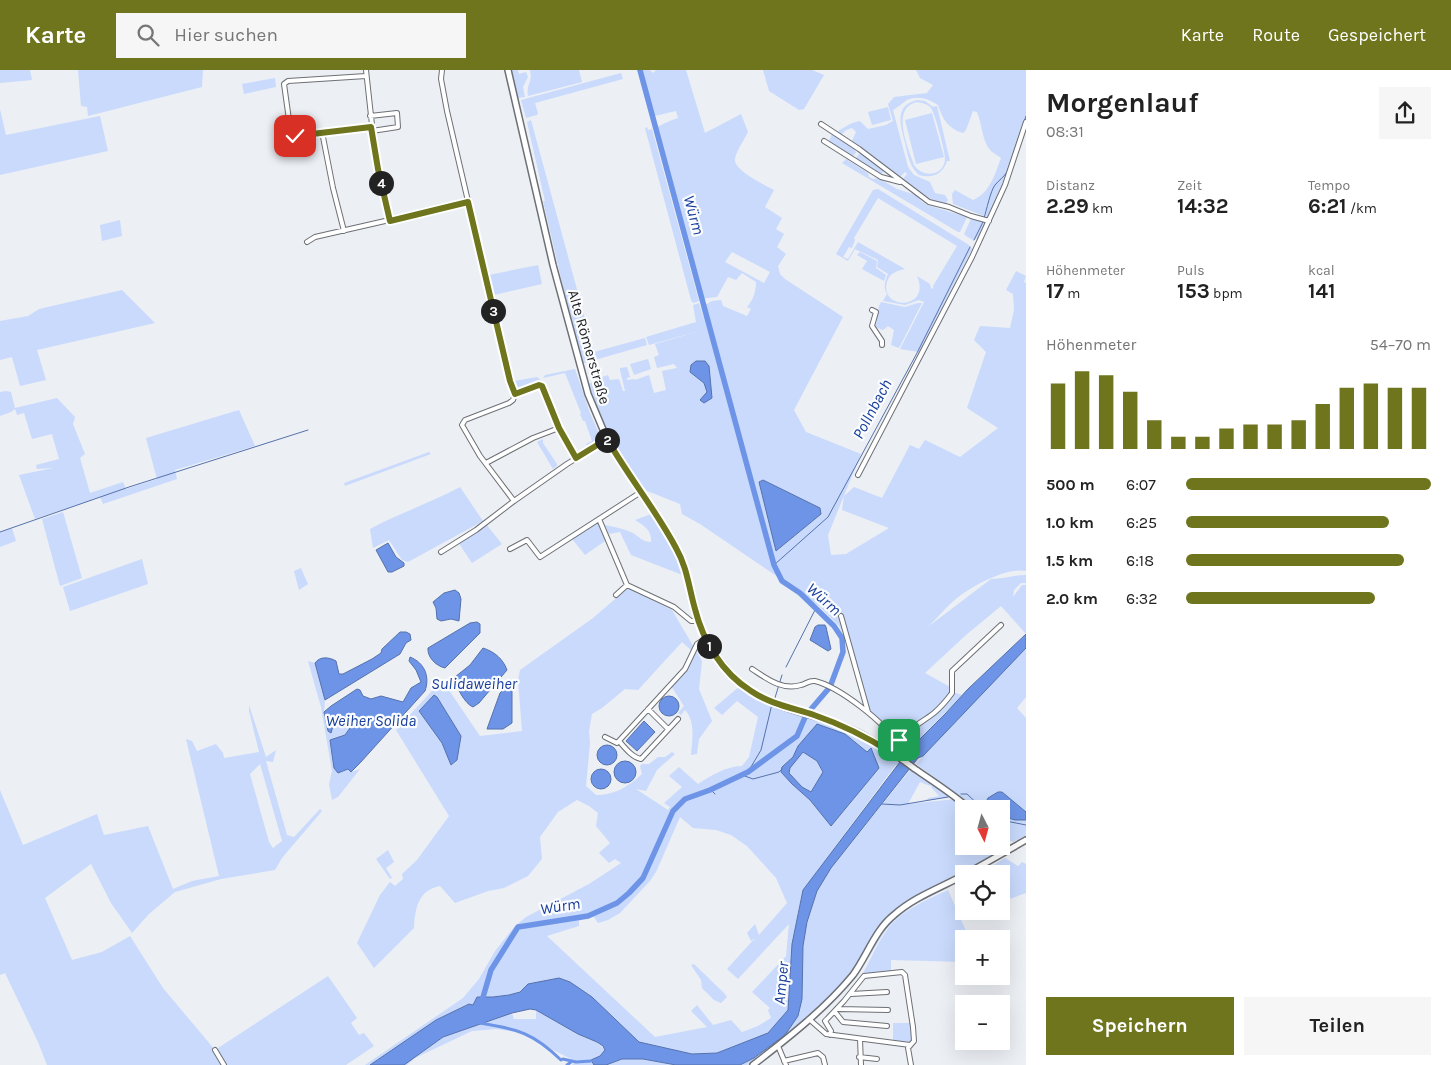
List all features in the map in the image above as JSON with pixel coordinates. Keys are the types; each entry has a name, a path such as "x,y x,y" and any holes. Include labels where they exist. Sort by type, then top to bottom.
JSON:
{"main road":[{"name":"Alte Römerstraße","path":"508,70 553,264 577,357 594,411 607,439 680,555 687,574 698,621 705,639 719,660 741,684 755,694 860,733 900,758 960,800"},
{"path":"1010,848 1026,840"},
{"path":"981,865 998,855"},
{"path":"753,1065 809,1019 848,980 862,962 884,924 894,914 915,900 955,879"}],"street":[{"path":"366,70 372,129 390,221"},
{"path":"442,70 442,91 510,381 515,394 513,400 509,403 463,422 463,427 474,447 514,501"},
{"path":"366,76 288,81 284,84 291,134 295,136 322,132 398,127 397,113 370,116"},
{"path":"858,475 967,266 985,220 1005,185 1026,122"},
{"path":"821,124 859,149 902,183 930,202 985,220"},
{"path":"322,132 344,231"},
{"path":"824,140 881,177 902,183"},
{"path":"307,242 315,237 468,202"},
{"path":"872,310 876,312 872,326 882,341 882,345"},
{"path":"515,394 539,385 542,386 559,428 576,458"},
{"path":"486,462 533,438 559,428"},
{"path":"441,552 476,530 576,458 607,439"},
{"path":"510,549 527,540 540,557 641,492"},
{"path":"599,519 627,585 674,607 691,621 698,621"},
{"path":"616,595 627,585"},
{"path":"841,616 868,712"},
{"path":"892,753 896,743 945,703 953,688 952,671 1001,625"},
{"path":"605,737 617,743 685,669 698,644 705,639"},
{"path":"752,669 777,684 784,686 800,686 809,681 815,681 832,689 868,712 893,736 896,743"},
{"path":"648,709 668,729"},
{"path":"619,741 636,758 641,759 678,719"},
{"path":"830,1035 831,1031 826,1021 851,994 864,976 902,972 905,975 913,1027 914,1041 908,1048 910,1065"},
{"path":"851,994 888,992"},
{"path":"836,1010 888,1010"},
{"path":"836,1010 843,1022 887,1026"},
{"path":"809,1019 823,1032 830,1035 910,1045"},
{"path":"860,1039 861,1065"},
{"path":"778,1046 785,1063"},
{"path":"215,1050 224,1065"},
{"path":"780,1065 818,1053 823,1057 825,1065"},
{"path":"860,1057 877,1059"}],"shaded area":[{"path":"0,70 30,70 32,80 0,83"},
{"path":"78,70 203,70 202,87 88,116 87,107 81,106"},
{"path":"511,70 518,70 519,74 526,72 528,77 523,87 525,97 517,98"},
{"path":"530,70 579,70 582,82 528,96 531,77"},
{"path":"637,70 650,70 653,73 656,70 686,70 705,133 741,114 748,132 736,155 735,163 750,177 774,190 765,207 782,218 776,229 784,234 777,247 786,254 778,266 780,274 843,317 794,410 806,432 861,454 828,535 831,555 846,554 889,528 842,510 844,496 854,487 882,498 910,445 919,449 925,440 960,457 998,428 967,408 986,352 974,340 980,326 1010,328 1014,310 1013,294 1006,290 1016,271 1026,276 1024,282 1026,283 1026,571 1009,572 990,578 971,588 953,601 929,626 991,579 1026,575 1026,583 1021,583 1014,590 1013,597 1022,585 1026,585 1026,634 1001,606 925,673 952,688 941,705 897,738 871,714 850,645 839,626 820,607 778,577 700,524 682,514 680,504 645,490 610,437 587,384 608,375 610,380 619,379 623,391 625,391 620,368 627,367 630,377 627,380 635,380 649,375 654,393 666,390 662,371 677,368 674,364 657,368 654,357 659,355 655,344 706,329 649,345 646,337 696,322 693,305 699,303 704,320 701,307 712,301 721,300 723,306 747,316 751,309 747,307 754,296 756,282 742,273 736,280 728,277 717,297 699,299 654,128 678,118 676,111 650,117","holes":["732,252 770,272 764,283 725,262","709,366 710,400 704,383 690,372","763,480 820,508 821,514 777,551 759,482"]},
{"path":"763,70 812,70 824,75 804,109 799,110 769,91"},
{"path":"916,70 1026,70 1026,119 1006,178 989,218 953,204 952,194 955,190 973,200 984,193 1001,158 988,147 977,112 973,111 963,133 953,129 944,119 938,105 927,99 907,100 893,110 908,167 914,175 930,182 935,193 945,195 948,200 945,205 934,201 902,180 907,174 905,172 900,177 852,141 856,132 852,128 846,130 841,135 838,131 860,121 868,129 886,125 893,121 888,104 894,97 927,93 933,85 920,78"},
{"path":"621,73 623,79 535,103 537,115 526,118 521,100"},
{"path":"275,78 276,87 244,94 242,84"},
{"path":"917,100 925,101 933,107 937,106 950,161 947,161 943,169 933,176 919,175 909,160 900,117 904,107","holes":["917,102 925,104 933,111 945,154 944,164 941,169 932,174 922,172 914,165 905,139 903,129 904,112 909,106"]},
{"path":"888,107 891,120 872,125 868,112"},
{"path":"0,109 6,135 100,116 108,151 0,175"},
{"path":"932,113 944,157 916,164 905,120"},
{"path":"531,120 594,352 645,338 647,345 581,364 543,201 545,201 527,122"},
{"path":"647,127 648,130 652,129 699,301 693,303 645,128"},
{"path":"832,134 855,149 856,153 852,157 829,141"},
{"path":"859,154 883,171 882,175 856,161"},
{"path":"846,159 868,173 869,177 873,179 878,178 897,189 916,195 927,205 967,217 960,232 842,163"},
{"path":"878,189 969,245 972,249 919,352 900,349 924,302 919,300 905,305 883,301 887,294 885,284 888,274 877,267 878,260 855,249 848,261 836,254 873,190","holes":["878,198 957,246 933,289 930,284 917,276 920,287 918,295 905,303 897,302 890,298 887,291 887,282 891,274 905,269 858,242 848,259 843,257 849,247 852,248 854,238"]},
{"path":"971,219 985,223 978,238 973,240 964,234"},
{"path":"120,220 122,236 102,241 100,225"},
{"path":"860,252 877,261 876,268 886,275 884,281 862,269 867,261 857,255"},
{"path":"538,265 542,284 494,295 489,275"},
{"path":"122,290 155,323 37,350 46,380 20,386 12,357 0,360 0,321 28,316 39,309"},
{"path":"881,302 905,307 922,303 899,348 891,345 894,330 888,326 883,330 875,327"},
{"path":"648,359 651,369 634,375 630,364"},
{"path":"575,369 600,436 588,447 586,444 592,441 565,373 543,378 545,375"},
{"path":"537,377 542,381 540,383 519,391 515,389 514,381"},
{"path":"0,392 11,392 15,408 57,398 75,417 73,424 85,454 80,458 90,493 123,482 126,489 157,479 146,438 239,410 255,446 175,470 177,479 103,504 100,497 35,519 19,475 53,468 37,469 36,465 59,459 52,434 32,439 24,413 17,415 15,409 0,416"},
{"path":"543,439 543,443 557,464 553,469 537,442"},
{"path":"429,452 431,454 345,486 344,483"},
{"path":"460,487 483,521 408,562 402,560 389,540 373,548 370,529"},
{"path":"63,512 82,578 60,586 42,519"},
{"path":"651,514 675,550 685,576 631,555 620,532 609,534 605,525 633,533 643,540 651,542 649,531 635,520"},
{"path":"598,523 605,541 585,555 572,539"},
{"path":"486,524 502,544 472,563 458,542"},
{"path":"12,528 16,541 0,547 0,532"},
{"path":"142,559 148,584 70,611 63,587"},
{"path":"301,568 308,584 299,590 294,571"},
{"path":"628,588 672,610 702,661 699,689 712,721 699,739 697,754 691,755 691,720 685,710 681,715 678,713 684,706 671,686 685,669 693,652 682,642 638,690 625,689 592,714 589,731 590,743 586,786 596,795 615,792 632,783 642,774 640,766 642,764 649,764 658,757 665,757 672,752 675,754 657,770 646,791 636,789 668,810 670,807 664,803 682,787 669,776 679,767 698,784 725,770 742,766 749,757 758,717 737,701 722,715 714,708 740,686 768,703 853,733 884,750 900,762 895,766 803,890 798,911 789,982 788,1010 768,1033 717,1053 692,1054 639,1042 622,1028 529,984 524,989 512,994 498,997 477,997 473,1005 468,1004 436,1020 370,1065 365,1065 463,998 479,979 495,951 515,926 526,917 589,884 621,863 615,859 609,863 599,853 610,843 596,826 598,813 577,800 558,812 540,837 542,859 528,876 504,888 488,891 455,903 440,886 433,888 422,896 419,901 415,914 414,928 374,968 357,943 380,895 390,882 395,886 403,879 402,874 417,860 449,816 396,730 442,680 480,736 522,731 518,680 520,670 593,618","holes":["437,697 461,736 457,760 452,765 444,746 419,711","817,724 858,745 868,753 871,748 855,797 831,826 810,800 782,772 782,767 793,757","680,817 693,828 716,830 731,835 747,846 776,878 787,903 759,935 755,924 747,933 751,941 756,937 727,969 738,979 789,924 786,956 752,992 770,1008 768,1010 771,1018 758,1026 742,1032 731,1020 713,1025 697,1005 691,1011 707,1027 655,1037 547,936 579,926 579,917 592,914 598,923 620,913 656,872"]},
{"path":"1026,648 1026,697 1017,708 1026,718 1026,812 1002,792 993,800 966,800 916,764"},
{"path":"308,661 315,663 325,700 324,712 328,731 339,720 348,722 350,728 345,735 330,740 338,773 348,769 351,772 360,769 338,797 332,800 329,784 332,771 321,707"},
{"path":"956,693 962,695 909,750 902,739 936,713"},
{"path":"249,705 266,757 276,750 273,762 266,761 287,835 294,837 320,809 322,811 282,858 275,870 221,879 175,892 149,914 132,933 111,903 91,864 45,898 72,960 102,952 130,936 163,988 215,1050 328,976 357,1018 351,1023 359,1035 364,1033 374,1046 346,1065 47,1065 5,973 0,975 0,790 23,845 97,814 104,835 148,826 173,889 192,881 219,876 186,739 192,741 197,751 216,744 223,753 224,758 259,752","holes":["260,764 282,841 273,848 269,842 250,774"]},
{"path":"802,752 817,761 823,773 811,792 802,787 788,773"},
{"path":"910,770 932,783 930,786 920,782 908,804 956,799 957,800 955,800 955,855 993,855 975,865 955,865 955,876 899,907 884,922 854,970 826,1001 790,1033 747,1065 740,1065 754,1058 798,1016 802,999 803,946 807,922 817,891 831,868"},
{"path":"933,784 954,797 923,801 939,796 931,787"},
{"path":"1010,819 1026,820 1026,835 1013,842 1010,840"},
{"path":"388,850 394,862 386,868 392,878 390,879 376,859"},
{"path":"1005,858 1018,866 1022,862 1026,864 1026,893 1010,899 1010,865 994,865"},
{"path":"949,887 914,905 895,920 885,931 858,975 831,1005 814,1020 815,1016 862,964 890,921 907,907 935,891"},
{"path":"948,890 955,906 955,920 961,920 966,930 955,930 955,962 891,960 891,971 864,975 863,973 877,946 893,923 915,906"},
{"path":"694,964 727,997 721,1003 714,1000 702,988 701,980 691,965"},
{"path":"536,1010 578,1034 597,1042 605,1050 600,1056 591,1060 594,1065 572,1065 575,1061 517,1032 496,1029 472,1031 404,1065 443,1037 512,1013 514,1019 536,1019"},
{"path":"893,1023 911,1023 911,1042 893,1041"},
{"path":"622,1059 643,1059 676,1065 606,1065"}],"water":[{"path":"696,361 705,361 709,366 712,398 704,403 700,400 707,392 704,383 690,372 691,365"},
{"path":"763,480 820,508 821,514 776,551 759,482"},
{"path":"388,543 396,557 404,563 404,566 392,572 388,572 376,550"},
{"path":"455,590 459,593 461,599 459,621 451,619 441,621 437,619 436,608 433,602 444,593"},
{"path":"477,622 480,624 480,633 445,668 433,661 429,655 428,648 470,623"},
{"path":"825,625 826,627 831,649 828,651 810,640 815,627"},
{"path":"400,632 410,634 411,640 406,643 400,654 325,700 315,663 319,659 325,658 336,661 339,674 343,674 381,653 382,649"},
{"path":"1026,634 1026,648 923,756 918,758 831,868 817,891 807,922 803,946 802,999 798,1016 785,1035 754,1058 740,1065 676,1065 643,1059 622,1059 606,1065 594,1065 591,1060 600,1056 605,1050 603,1046 536,1010 530,1009 512,1013 443,1037 404,1065 370,1065 436,1020 469,1004 473,1005 477,997 509,995 520,992 528,984 559,978 570,982 592,997 639,1042 692,1054 717,1053 768,1033 788,1010 792,944 803,890 909,750 968,689"},
{"name":"Sulidaweiher","path":"483,648 498,656 507,670 479,703 473,707 461,694 455,677 470,665"},
{"name":"Weiher Solida","path":"410,657 419,663 425,671 427,681 425,691 351,772 348,769 338,773 334,768 330,740 345,735 350,728 348,722 339,720 333,726 331,733 328,731 324,712 357,689 360,690 363,696 371,699 381,696 403,702 411,688 421,682 416,670 409,661"},
{"path":"512,681 512,723 503,729 487,729 500,693"},
{"path":"434,695 461,736 457,760 451,765 442,743 419,711"},
{"path":"669,696 676,699 679,706 676,713 669,716 662,713 659,706 662,699"},
{"path":"644,721 655,732 637,751 626,741"},
{"path":"817,724 845,734 867,752 871,748 879,768 831,826 810,800 781,772 782,767 793,757 798,746","holes":["803,752 817,761 823,772 811,792 802,787 789,773 790,768"]},
{"path":"607,745 614,748 617,755 614,762 607,765 600,762 597,755 600,748"},
{"path":"625,761 635,768 636,772 629,782 625,783 615,776 614,772 621,762"},
{"path":"597,769 605,769 611,775 611,783 605,789 597,789 591,783 591,775"},
{"path":"998,792 1002,792 1026,812 1026,820 1010,819 1010,800 987,800"}],"waterway":[{"name":"Würm","path":"481,1004 491,970 518,927 588,916 617,903 629,893 643,878 673,811 685,799 710,790 748,772 797,736 806,715 830,687 843,652 842,638 834,626 800,593 782,581 774,565 640,70"},
{"name":"Pollnbach","path":"984,218 993,188 1007,172 1026,116"},
{"name":"Pollnbach","path":"974,240 983,222"},
{"name":"Pollnbach","path":"774,565 828,517 917,353 970,247"},
{"path":"0,532 129,487 308,430"},
{"path":"786,667 816,608"},
{"path":"774,701 782,675"},
{"path":"748,772 761,750 772,704"},
{"path":"742,775 753,779 779,772 782,769"},
{"name":"Würm","path":"711,790 715,794"},
{"path":"961,794 967,794 973,800"},
{"path":"882,804 900,805 948,797"},
{"path":"1010,822 1026,825"},
{"path":"480,1023 515,1030 533,1038 561,1060 591,1061"},
{"path":"567,1065 571,1062"}],"route":[{"path":"295,136 371,127 390,221 468,202 510,381 515,394 539,385 545,389 559,428 576,458 607,439 676,547 687,574 700,628 719,660 741,684 760,697 860,733 892,753 899,740"}],"water label":[{"name":"Amper","path":"781,983"}]}
